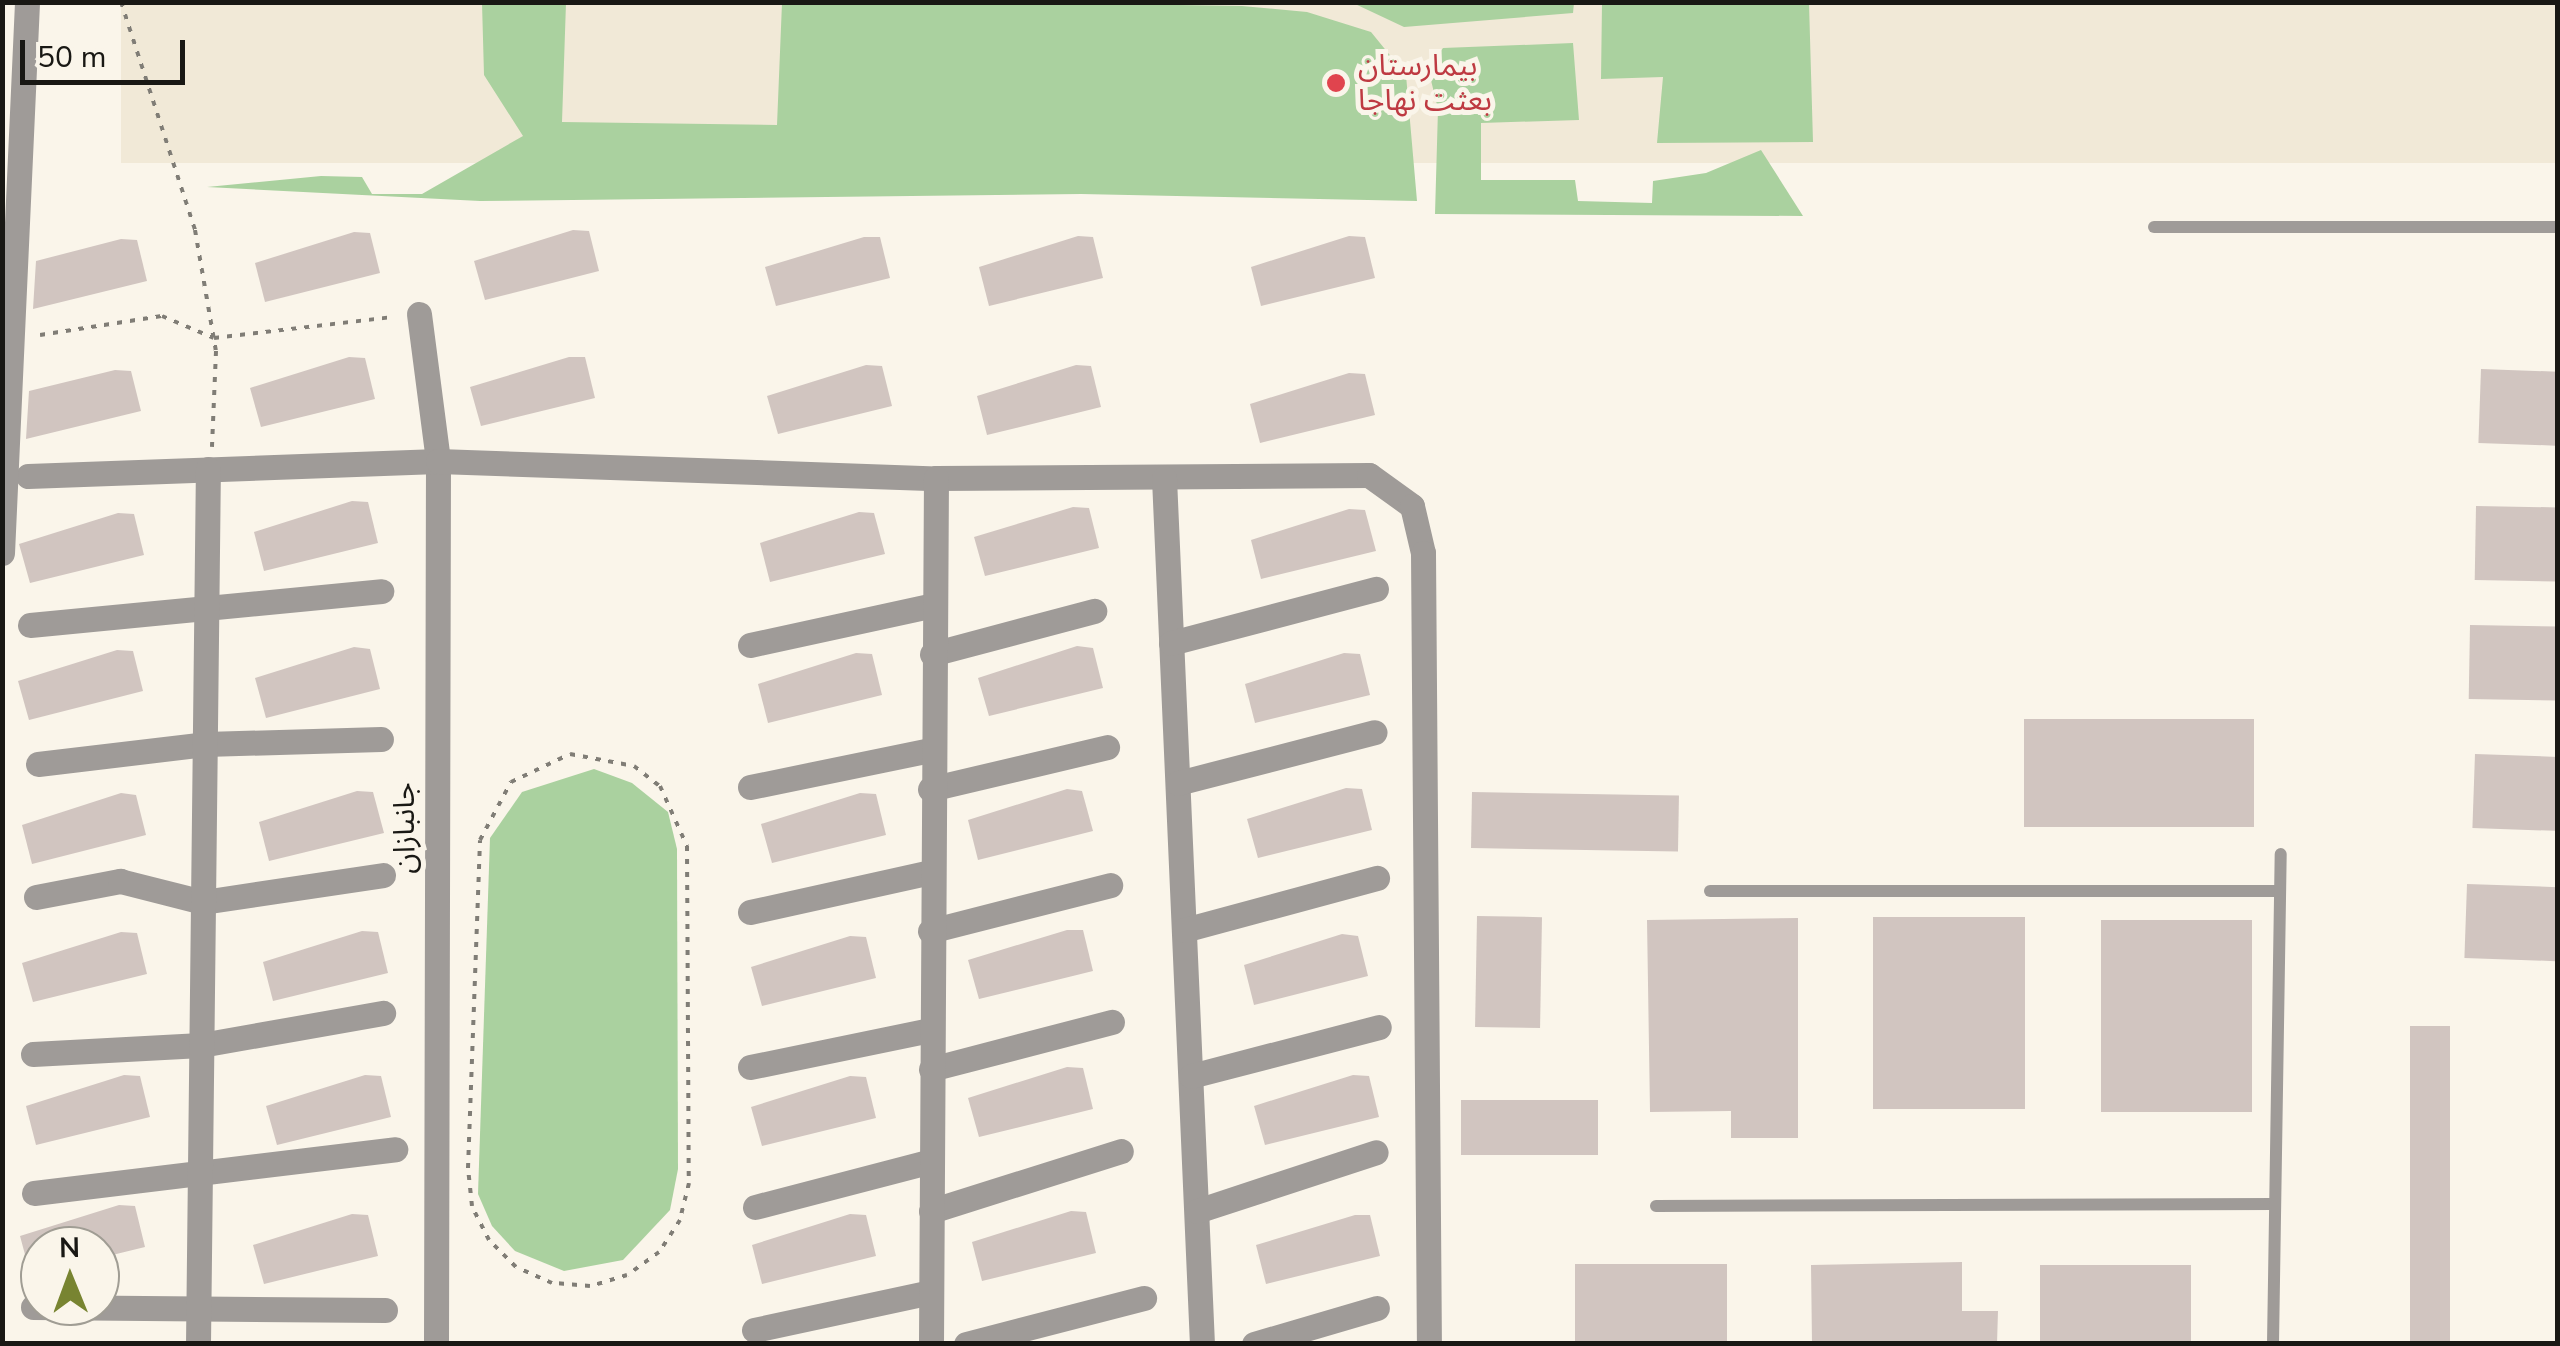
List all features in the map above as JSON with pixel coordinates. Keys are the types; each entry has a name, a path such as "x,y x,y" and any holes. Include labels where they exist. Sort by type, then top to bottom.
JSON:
{"street":[{"path":"2,552 27,2"},
{"name":"جانبازان","path":"419,314 438,461 436,1344"},
{"path":"28,476 438,461 936,478 1369,475 1412,506 1427,618 1429,1344"},
{"path":"198,1344 208,469"},
{"path":"931,1344 930,750 936,478"},
{"path":"1164,478 1202,1344"},
{"path":"1172,643 1376,589"},
{"path":"30,626 382,591"},
{"path":"750,645 933,605"},
{"path":"932,654 1094,611"},
{"path":"1178,784 1376,732"},
{"path":"38,764 205,744 381,738"},
{"path":"930,789 1107,746"},
{"path":"750,787 930,750"},
{"path":"750,912 930,872"},
{"path":"36,897 120,881 203,902 383,875"},
{"path":"1184,930 1378,878"},
{"path":"930,931 1110,885"},
{"path":"33,1054 201,1045 382,1013"},
{"path":"930,1068 1112,1022"},
{"path":"1191,1076 1379,1027"},
{"path":"750,1067 930,1030"},
{"path":"34,1193 395,1149"},
{"path":"931,1211 1121,1152"},
{"path":"1197,1211 1376,1152"},
{"path":"755,1207 931,1161"},
{"path":"754,1330 931,1292"},
{"path":"966,1344 1144,1298"},
{"path":"120,1307 385,1310"},
{"path":"1254,1344 1378,1308"}],"lane":[{"path":"2154,227 2558,228"},
{"path":"2273,1344 2281,854"},
{"path":"1710,891 2280,891"},
{"path":"1656,1206 2275,1204"}],"path":[{"path":"121,2 141,78 187,192 214,338 219,407 208,469"},
{"path":"40,335 162,316 214,338 419,314"},
{"path":"602,754 634,766 678,814 687,846 690,1183 680,1220 658,1252 627,1274 590,1286 552,1282 516,1267 488,1240 472,1206 480,840 510,782 538,763 602,754"}],"shaded area":[{"name":"بیمارستان بعثت نهاجا","path":"121,3 2557,3 2557,163 121,163"}],"green space":[{"path":"482,3 566,3 562,122 777,125 782,3 1242,6 1307,12 1371,32 1406,75 1417,201 1081,194 480,201 207,187 321,176 362,177 372,194 422,194 523,136 484,75"},
{"path":"1353,3 1574,3 1573,13 1404,27"},
{"path":"1602,3 1809,3 1813,142 1657,143 1663,77 1601,79"},
{"path":"1573,43 1579,120 1481,123 1481,180 1575,180 1578,201 1652,203 1653,181 1706,173 1761,150 1803,216 1435,214 1438,109 1428,68 1443,48"},
{"path":"594,769 632,783 668,812 677,849 678,1169 670,1210 623,1260 564,1271 515,1251 492,1226 478,1194 490,838 522,792"}],"building":[{"path":"573,230 589,231 599,271 485,300 474,261"},
{"path":"354,232 370,233 380,273 265,302 255,263"},
{"path":"1078,236 1093,237 1103,278 989,306 979,267"},
{"path":"1349,236 1365,237 1375,278 1261,306 1251,267"},
{"path":"864,237 880,237 890,278 776,306 765,267"},
{"path":"121,239 137,240 147,281 33,309 36,261"},
{"path":"349,357 365,358 375,399 261,427 250,388"},
{"path":"569,357 585,357 595,398 481,426 470,387"},
{"path":"866,365 882,366 892,406 778,434 767,396"},
{"path":"1076,365 1091,366 1101,407 987,435 977,396"},
{"path":"2481,369 2558,372 2555,446 2478,443"},
{"path":"115,370 131,371 141,411 26,439 29,391"},
{"path":"1349,373 1365,374 1375,415 1260,443 1250,404"},
{"path":"352,501 368,502 378,543 264,571 254,532"},
{"path":"2476,506 2558,507 2557,581 2475,580"},
{"path":"1073,507 1089,508 1099,548 985,576 974,537"},
{"path":"1349,509 1365,510 1376,551 1261,579 1251,540"},
{"path":"859,512 874,513 885,554 770,582 760,543"},
{"path":"118,513 134,514 144,555 30,583 19,544"},
{"path":"2470,625 2558,627 2557,701 2469,699"},
{"path":"1077,646 1093,648 1103,688 989,716 978,678"},
{"path":"354,647 370,649 380,689 266,718 255,678"},
{"path":"117,650 133,651 143,691 29,720 18,681"},
{"path":"856,653 872,654 882,695 768,723 758,684"},
{"path":"1344,653 1360,654 1370,695 1255,723 1245,684"},
{"path":"2024,719 2254,719 2254,827 2024,827"},
{"path":"2475,754 2558,757 2555,831 2472,828"},
{"path":"1346,788 1362,789 1372,830 1258,858 1247,819"},
{"path":"1067,789 1082,791 1093,831 978,860 968,820"},
{"path":"357,791 373,792 384,833 269,861 259,822"},
{"path":"1472,792 1679,796 1678,852 1471,848"},
{"path":"121,793 136,795 146,835 32,864 22,825"},
{"path":"860,793 876,794 886,835 772,863 761,824"},
{"path":"2467,884 2558,887 2555,961 2464,958"},
{"path":"1477,916 1542,917 1540,1028 1475,1027"},
{"path":"1873,917 2025,917 2025,1109 1873,1109"},
{"path":"1798,918 1798,1138 1731,1138 1731,1111 1650,1112 1647,920"},
{"path":"2101,920 2252,920 2252,1112 2101,1112"},
{"path":"1067,930 1083,930 1093,971 979,999 968,960"},
{"path":"362,931 378,932 388,973 273,1001 263,962"},
{"path":"121,932 137,933 147,974 33,1002 22,963"},
{"path":"1342,934 1358,936 1368,976 1254,1005 1244,965"},
{"path":"850,936 866,937 876,978 762,1006 751,967"},
{"path":"2410,1026 2450,1026 2450,1344 2410,1344"},
{"path":"1067,1067 1083,1068 1093,1109 979,1137 968,1098"},
{"path":"124,1075 140,1076 150,1117 36,1145 26,1106"},
{"path":"365,1075 381,1076 391,1117 277,1145 266,1106"},
{"path":"1353,1075 1369,1076 1379,1117 1265,1145 1254,1106"},
{"path":"850,1076 866,1077 876,1118 762,1146 751,1107"},
{"path":"1461,1100 1598,1100 1598,1155 1461,1155"},
{"path":"119,1205 135,1206 145,1247 120,1253 120,1226 52,1226"},
{"path":"1071,1211 1086,1212 1096,1253 982,1281 972,1242"},
{"path":"352,1214 368,1215 378,1256 264,1284 253,1245"},
{"path":"850,1214 866,1215 876,1256 762,1284 752,1245"},
{"path":"1355,1215 1370,1215 1380,1256 1266,1284 1256,1245"},
{"path":"1962,1262 1962,1311 1998,1311 1997,1344 1812,1344 1811,1265"},
{"path":"1575,1264 1727,1264 1727,1344 1575,1344"},
{"path":"2040,1265 2191,1265 2191,1344 2040,1344"}],"place":[{"name":"بیمارستان بعثت نهاجا","path":"1336,83"}]}
